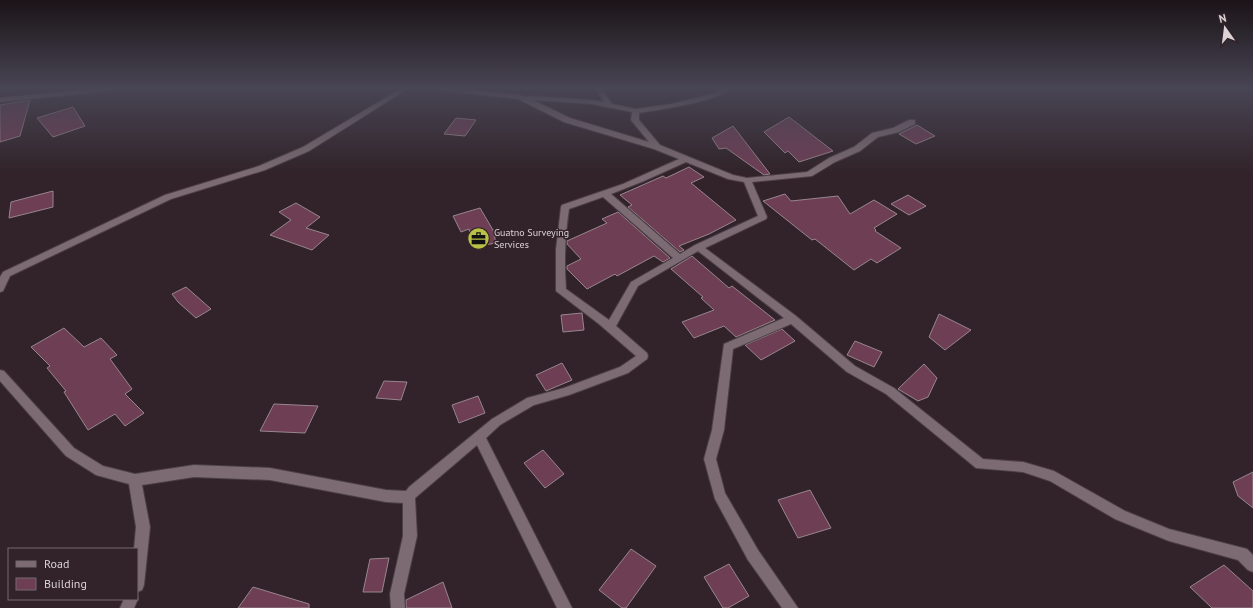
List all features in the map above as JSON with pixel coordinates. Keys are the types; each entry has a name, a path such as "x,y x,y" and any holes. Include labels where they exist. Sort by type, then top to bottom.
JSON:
{"street":[{"path":"0,289 6,274 168,197 262,168 306,149 359,116"},
{"path":"560,116 567,120 657,147 730,177 747,180 809,174 832,160 857,149 875,135 896,130 912,122"},
{"path":"635,116 635,120 657,147"},
{"path":"398,608 397,594 410,536 409,497 413,491 496,422 531,401 565,392 624,370 643,356 610,327 561,291 560,268 565,207 605,194 664,170 685,159 681,157"},
{"path":"610,327 634,284 698,247 763,216 747,180"},
{"path":"605,194 679,258"},
{"path":"698,247 792,319 851,369 890,391 980,464 1023,467 1054,477 1120,515 1169,534 1242,554 1253,565"},
{"path":"791,608 753,555 719,495 710,459 718,430 728,347 792,319"},
{"path":"0,374 70,452 100,470 135,480 194,472 270,474 386,496 409,497"},
{"path":"479,436 565,608"},
{"path":"135,480 144,527 138,577"}],"building":[{"path":"0,116 25,116 20,136 0,142"},
{"path":"42,116 79,116 85,126 53,137 37,118"},
{"path":"789,117 833,151 799,162 788,151 785,153 764,132"},
{"path":"456,118 476,120 465,136 444,134"},
{"path":"917,125 935,136 916,144 899,134"},
{"path":"733,126 770,174 764,175 726,148 719,149 712,138"},
{"path":"689,167 704,177 691,183 736,220 709,234 679,246 684,250 680,252 628,207 632,205 620,195 663,176 666,178"},
{"path":"53,191 53,207 9,218 11,202"},
{"path":"785,194 791,201 838,196 850,214 874,200 897,214 874,228 876,230 875,231 901,248 877,263 871,259 854,270 815,239 812,240 763,201"},
{"path":"908,195 926,206 909,215 891,204"},
{"path":"296,203 320,217 306,228 329,235 312,250 270,235 291,220 279,212"},
{"path":"480,208 493,230 496,243 473,247 469,229 461,232 453,216"},
{"path":"618,212 670,258 663,262 654,256 617,276 615,274 587,289 567,269 567,266 581,259 567,244 567,241 607,223 602,219"},
{"path":"692,256 729,288 732,286 775,320 736,337 724,326 694,338 682,322 714,310 701,298 703,297 671,269"},
{"path":"186,287 211,309 196,318 178,302 172,294"},
{"path":"582,313 584,330 563,332 561,315"},
{"path":"939,314 971,330 945,350 929,337"},
{"path":"64,328 84,347 101,338 117,355 110,359 132,389 125,394 144,413 125,426 115,414 88,430 64,392 66,391 47,368 50,366 31,347"},
{"path":"782,329 795,341 761,360 745,345"},
{"path":"855,341 882,352 874,367 847,355"},
{"path":"562,363 572,380 546,391 536,375"},
{"path":"924,364 937,378 928,397 918,401 898,389"},
{"path":"384,381 407,382 401,400 376,398"},
{"path":"478,396 485,413 459,423 452,405"},
{"path":"274,404 318,406 305,433 260,431"},
{"path":"543,450 564,474 545,488 524,463"},
{"path":"1253,472 1253,508 1238,496 1233,482"},
{"path":"810,490 831,528 798,538 778,500"},
{"path":"631,549 656,566 626,608 622,608 599,590"},
{"path":"389,558 382,592 363,592 370,559"},
{"path":"729,564 749,596 728,608 723,608 704,577"},
{"path":"1224,565 1253,591 1253,608 1212,608 1190,587"},
{"path":"443,582 452,608 406,608 406,600"},
{"path":"253,587 309,604 309,608 238,608"}],"place":[{"name":"Guatno Surveying Services","path":"479,238"}]}
